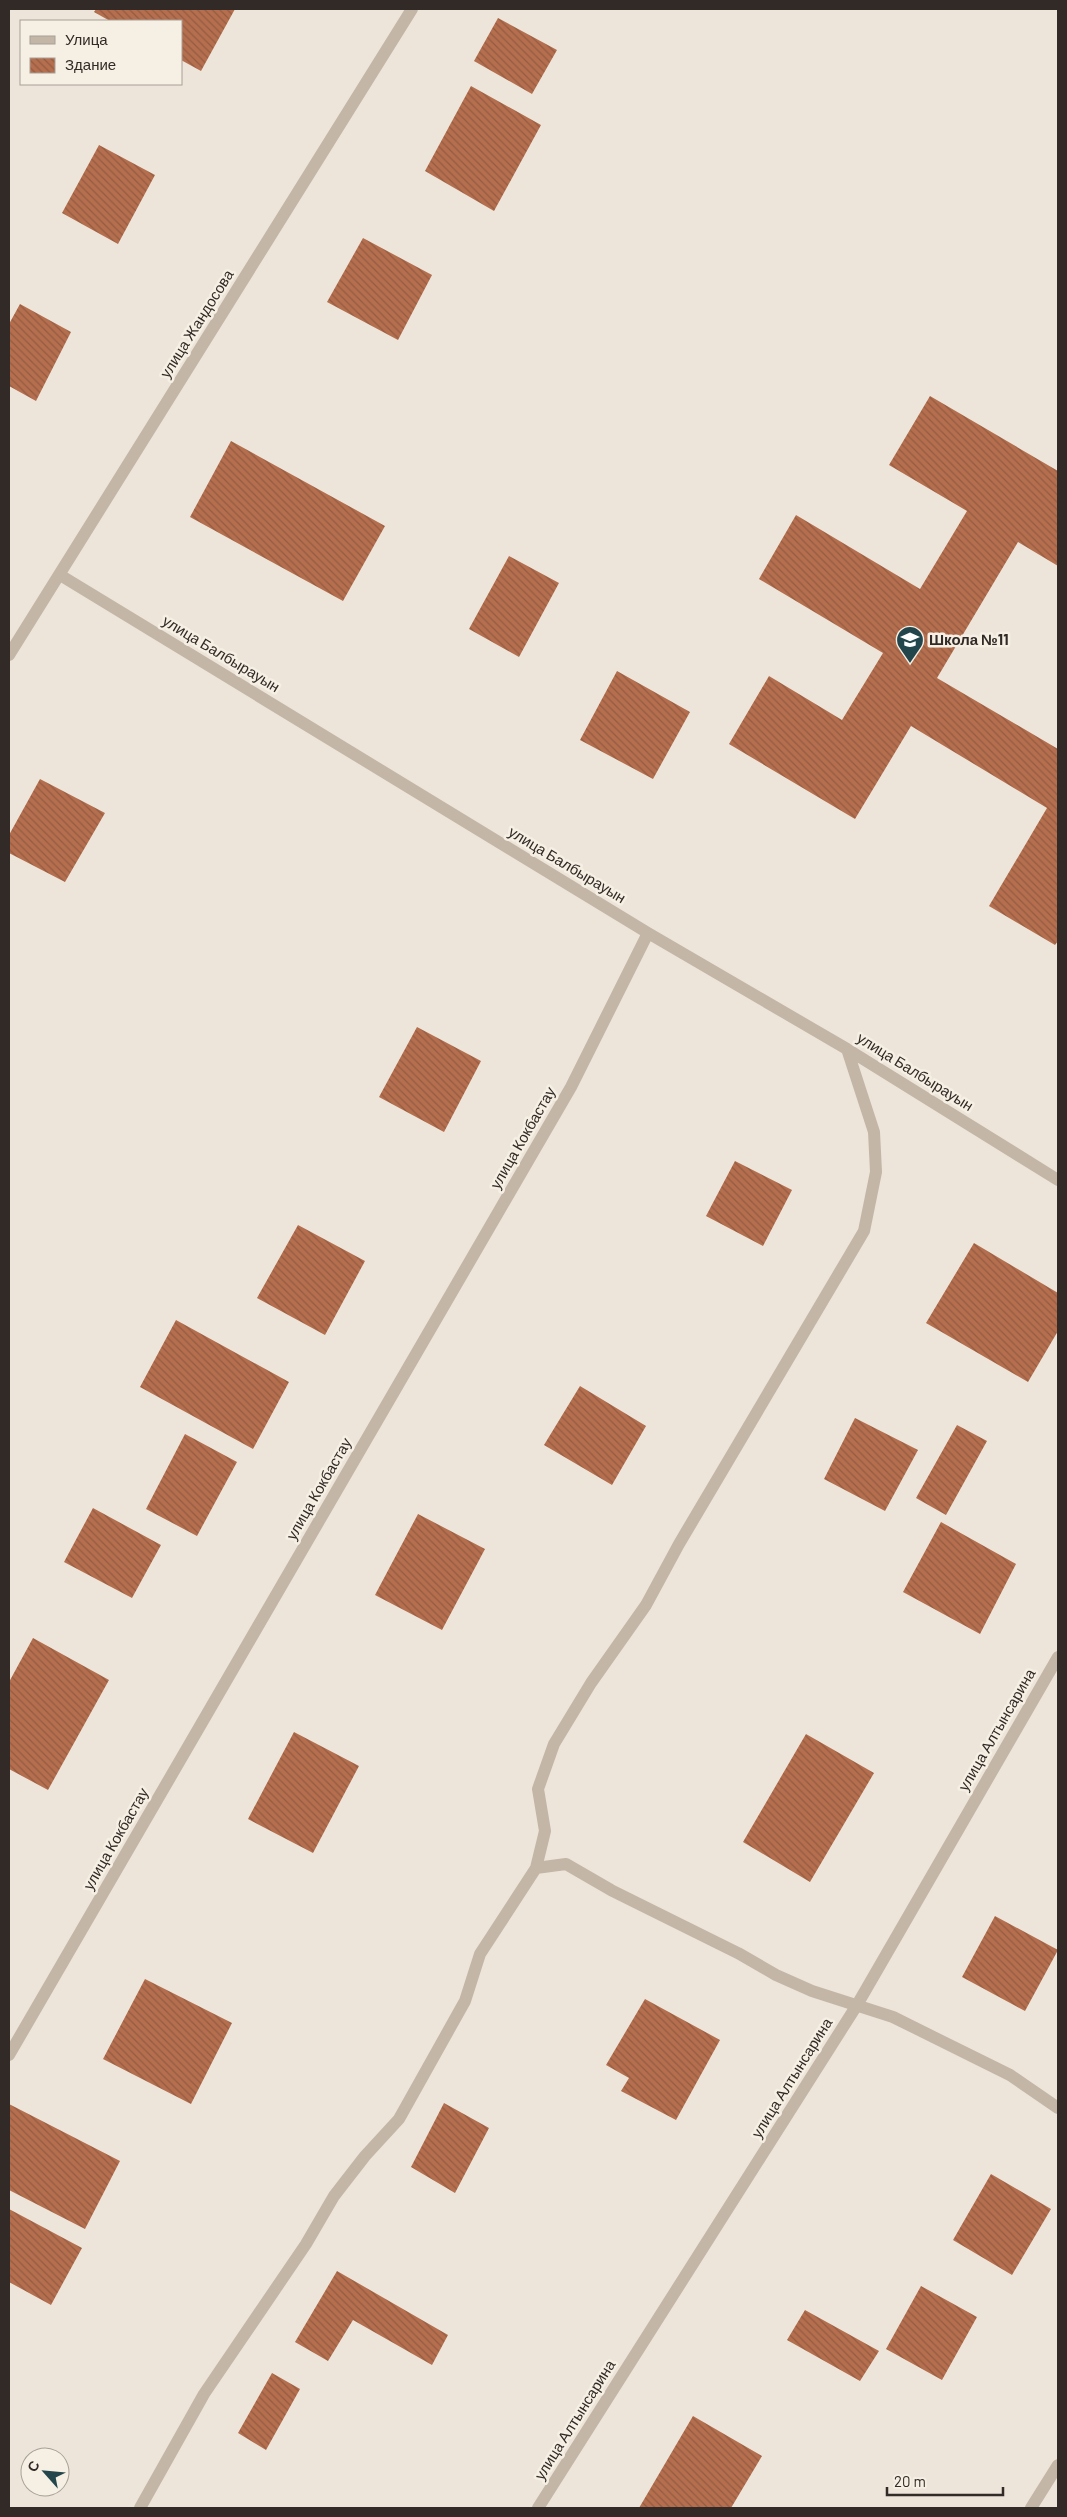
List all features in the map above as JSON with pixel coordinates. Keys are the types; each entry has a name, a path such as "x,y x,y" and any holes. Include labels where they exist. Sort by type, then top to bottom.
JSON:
{"street":[{"name":"улица Жандосова","path":"9,655 411,9"},
{"name":"улица Балбырауын","path":"60,575 648,933 847,1049 1058,1180"},
{"path":"9,629 20,635"},
{"name":"улица Кокбастау","path":"9,2055 571,1087 648,933"},
{"path":"140,2508 204,2394 306,2244 334,2196 365,2156 400,2119 465,2002 480,1954 536,1868 545,1831 538,1789 554,1744 591,1682 646,1605 679,1544 864,1231 876,1172 874,1132 847,1049"},
{"name":"улица Алтынсарина","path":"538,2508 857,2005 1058,1657"},
{"path":"536,1868 566,1864 611,1890 738,1953 776,1975 812,1991 893,2016 1010,2076 1058,2108"},
{"path":"1031,2508 1058,2465"}],"building":[{"path":"96,9 235,9 201,71 182,61 182,20 108,20 94,12"},
{"path":"498,18 557,50 532,94 474,61"},
{"path":"471,86 541,125 494,211 425,171"},
{"path":"99,145 155,175 118,244 62,213"},
{"path":"363,238 432,275 398,340 327,302"},
{"path":"20,304 71,332 36,401 9,386 9,324"},
{"name":"Школа №11","path":"930,396 1058,471 1058,566 1018,542 937,678 1058,749 1058,941 1055,945 989,906 1047,808 911,726 855,819 729,744 769,676 842,720 883,653 759,579 796,515 920,589 967,511 889,465"},
{"path":"231,441 385,526 343,601 190,517"},
{"path":"509,556 559,583 519,657 469,629"},
{"path":"617,671 690,712 653,779 580,740"},
{"path":"40,779 105,813 65,882 9,853 9,835"},
{"path":"417,1027 481,1061 444,1132 379,1097"},
{"path":"735,1161 792,1190 763,1246 706,1216"},
{"path":"298,1225 365,1261 325,1335 257,1298"},
{"path":"974,1243 1058,1293 1058,1331 1028,1382 926,1323"},
{"path":"176,1320 289,1382 253,1449 140,1387"},
{"path":"580,1386 646,1426 612,1485 544,1445"},
{"path":"855,1418 918,1450 885,1511 824,1479"},
{"path":"957,1425 987,1441 946,1515 916,1498"},
{"path":"185,1434 237,1462 197,1536 146,1509"},
{"path":"93,1508 161,1545 132,1598 64,1562"},
{"path":"418,1514 485,1549 442,1630 375,1595"},
{"path":"941,1522 1016,1564 980,1634 903,1592"},
{"path":"33,1638 109,1680 48,1790 9,1769 9,1682"},
{"path":"294,1732 359,1766 313,1853 248,1819"},
{"path":"806,1734 874,1773 810,1882 743,1842"},
{"path":"995,1916 1058,1950 1025,2011 962,1977"},
{"path":"145,1979 232,2023 191,2104 103,2059"},
{"path":"645,1999 720,2040 676,2120 621,2091 629,2078 606,2065"},
{"path":"444,2103 489,2128 455,2193 411,2167"},
{"path":"9,2104 120,2161 85,2229 9,2190"},
{"path":"991,2174 1051,2209 1012,2275 953,2240"},
{"path":"9,2209 82,2248 51,2305 9,2282"},
{"path":"337,2271 448,2335 432,2365 353,2320 328,2361 295,2342"},
{"path":"921,2286 977,2317 942,2380 886,2349"},
{"path":"805,2310 879,2351 860,2381 787,2340"},
{"path":"272,2373 300,2389 266,2450 238,2433"},
{"path":"693,2416 762,2456 731,2508 639,2508"}],"place":[{"name":"Школа №11","path":"910,664"}]}
